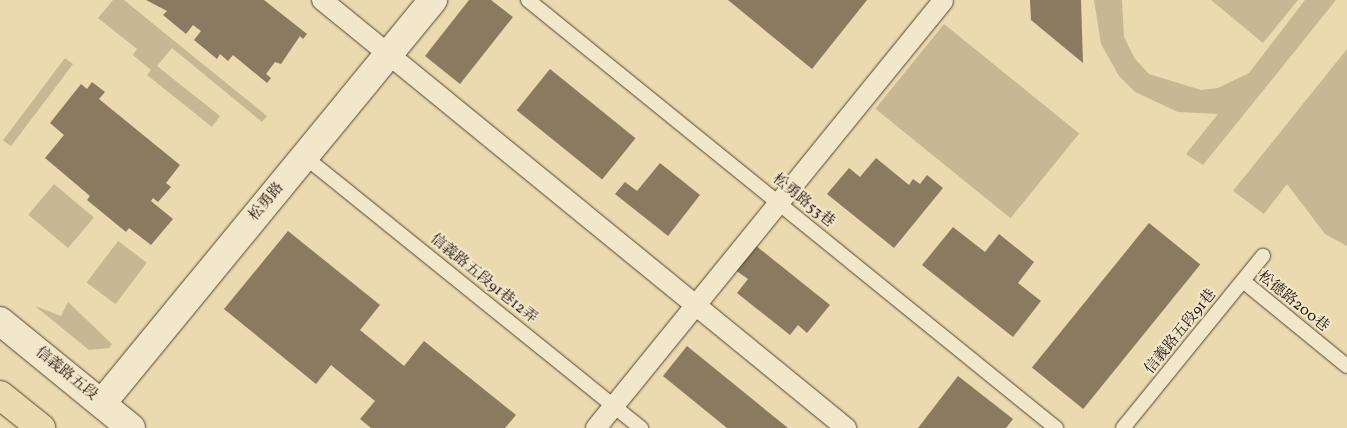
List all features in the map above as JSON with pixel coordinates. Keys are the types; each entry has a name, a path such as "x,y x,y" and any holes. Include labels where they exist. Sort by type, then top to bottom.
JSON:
{"highway":[{"path":"0,395 41,428"}],"street":[{"path":"322,0 846,428"},
{"name":"松勇路","path":"102,403 433,0"},
{"path":"596,428 943,1"},
{"name":"信義路五段","path":"0,322 131,428"}],"lane":[{"name":"松勇路53巷","path":"528,0 1056,428"},
{"name":"信義路五段91巷12弄","path":"305,157 641,428"},
{"name":"信義路五段91巷","path":"1123,428 1263,256"},
{"name":"松德路200巷","path":"1242,281 1347,366"}],"shaded area":[{"path":"113,0 124,0 267,116 262,122 172,48 157,66 220,116 212,127 147,75 151,70 133,55 137,49 98,18"},
{"path":"1094,0 1122,0 1124,37 1135,59 1149,74 1201,90 1218,88 1249,73 1305,0 1336,0 1203,165 1186,154 1218,114 1178,112 1135,92 1119,76 1101,44"},
{"path":"1211,0 1298,0 1263,43"},
{"path":"944,24 1079,134 1011,218 875,109"},
{"path":"1347,49 1347,246 1325,234 1287,184 1264,214 1233,191"},
{"path":"65,58 73,64 11,146 3,140"},
{"path":"54,184 94,217 68,248 28,215"},
{"path":"118,241 147,263 115,304 87,283"},
{"path":"68,302 112,344 109,348 89,350 35,306 61,316"}],"building":[{"path":"146,0 264,0 307,34 303,39 300,36 281,64 275,62 266,74 271,78 267,83 233,55 228,61 220,54 217,59 194,40 201,31 193,25 186,34 163,15 167,11"},
{"path":"469,0 491,0 513,17 460,84 425,56"},
{"path":"728,0 867,0 812,69"},
{"path":"1030,0 1081,0 1083,63 1031,20"},
{"path":"550,69 635,138 602,179 517,110"},
{"path":"92,82 105,92 99,99 180,165 166,183 171,187 158,202 153,198 151,201 173,219 151,245 129,228 126,232 87,200 90,196 45,158 64,135 50,123 81,84 87,89"},
{"path":"876,158 909,185 913,179 920,184 927,175 943,188 894,248 827,194 849,168 860,177"},
{"path":"660,163 700,195 668,236 615,194 625,182 637,191"},
{"path":"1149,223 1200,265 1083,409 1032,368"},
{"path":"953,227 985,252 999,234 1034,262 1018,283 1041,301 1013,337 922,265"},
{"path":"288,231 380,305 360,330 404,366 424,341 516,415 505,428 371,428 360,419 375,401 331,365 316,384 224,309"},
{"path":"755,245 830,305 807,333 798,325 790,335 737,293 748,279 735,270"},
{"path":"687,346 788,428 727,428 663,376"},
{"path":"958,376 1013,419 1006,428 918,428"}]}
